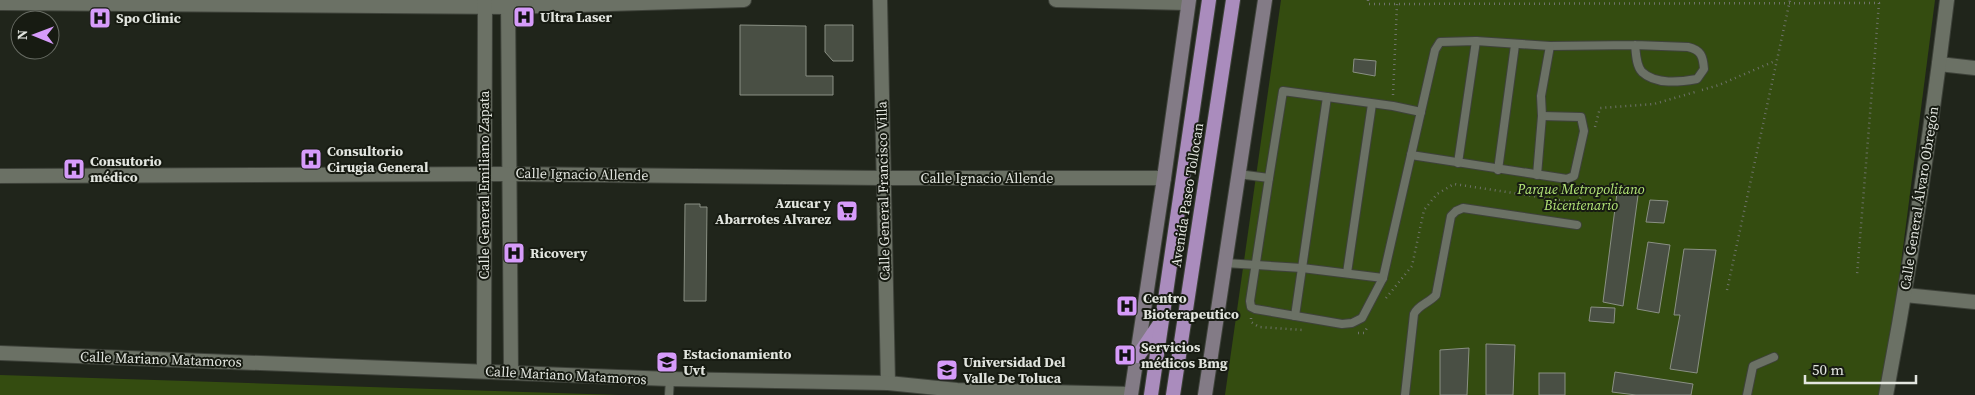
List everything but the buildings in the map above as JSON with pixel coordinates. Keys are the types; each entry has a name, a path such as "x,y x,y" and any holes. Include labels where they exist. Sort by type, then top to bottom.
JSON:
{"highway":[{"name":"Avenida Paseo Tollocan","path":"1151,395 1209,0"},
{"name":"Avenida Paseo Tollocan","path":"1174,395 1232,7"},
{"path":"1138,356 1163,320"},
{"path":"1176,381 1179,395"}],"main road":[{"path":"1205,395 1265,0"},
{"name":"Avenida Paseo Tollocan","path":"1131,394 1164,178 1188,2"}],"street":[{"path":"0,3 508,4 744,0"},
{"name":"Calle General Francisco Villa","path":"880,0 882,178 888,383"},
{"path":"1056,0 1188,2"},
{"name":"Calle General Álvaro Obregón","path":"1886,395 1905,295 1947,0"},
{"name":"Calle General Emiliano Zapata","path":"484,371 485,3"},
{"name":"Calle General Emiliano Zapata","path":"508,4 511,372"},
{"path":"1939,64 1975,68"},
{"name":"Calle Ignacio Allende","path":"0,176 509,174 882,178 1164,178"},
{"path":"1905,295 1975,302"},
{"name":"Calle Mariano Matamoros","path":"0,353 670,379 888,383 957,392 1131,394"}],"lane":[{"path":"1421,112 1393,106 1283,91 1250,301 1251,307 1342,324 1352,323 1362,318 1383,278 1437,45 1445,40 1515,45 1635,45 1688,47 1696,49 1703,56 1704,69 1697,79 1680,82 1650,77 1641,71 1635,45"},
{"path":"1458,163 1476,41"},
{"path":"1498,170 1515,45"},
{"path":"1537,174 1542,116 1541,96 1550,46"},
{"path":"1295,316 1327,97"},
{"path":"1347,273 1372,104"},
{"path":"1410,155 1498,170 1567,179 1574,176 1584,131 1580,117 1542,116"},
{"path":"1238,174 1270,178"},
{"path":"1406,395 1414,314 1416,308 1436,295 1453,212 1463,208 1577,224"},
{"path":"1225,263 1302,268 1383,278"},
{"path":"1747,395 1753,366 1774,357"},
{"path":"669,395 670,379"}],"path":[{"path":"1368,0 1368,4 1789,4 1880,2 1857,275"},
{"path":"1727,290 1773,70 1790,0"},
{"path":"1393,106 1397,4"}],"green space":[{"name":"Parque Metropolitano Bicentenario","path":"1281,0 1935,0 1884,395 1225,395"},
{"path":"0,375 620,395 0,395"}],"place":[{"name":"Ultra Laser","path":"524,17"},
{"name":"Spo Clinic","path":"100,18"},
{"name":"Consultorio Cirugia General","path":"311,159"},
{"name":"Consutorio médico","path":"74,169"},
{"name":"Azucar y Abarrotes Alvarez","path":"847,211"},
{"name":"Ricovery","path":"514,253"},
{"name":"Centro Bioterapeutico","path":"1127,306"},
{"name":"Servicios médicos Bmg","path":"1125,355"},
{"name":"Estacionamiento Uvt","path":"667,362"},
{"name":"Universidad Del Valle De Toluca","path":"947,370"}]}
